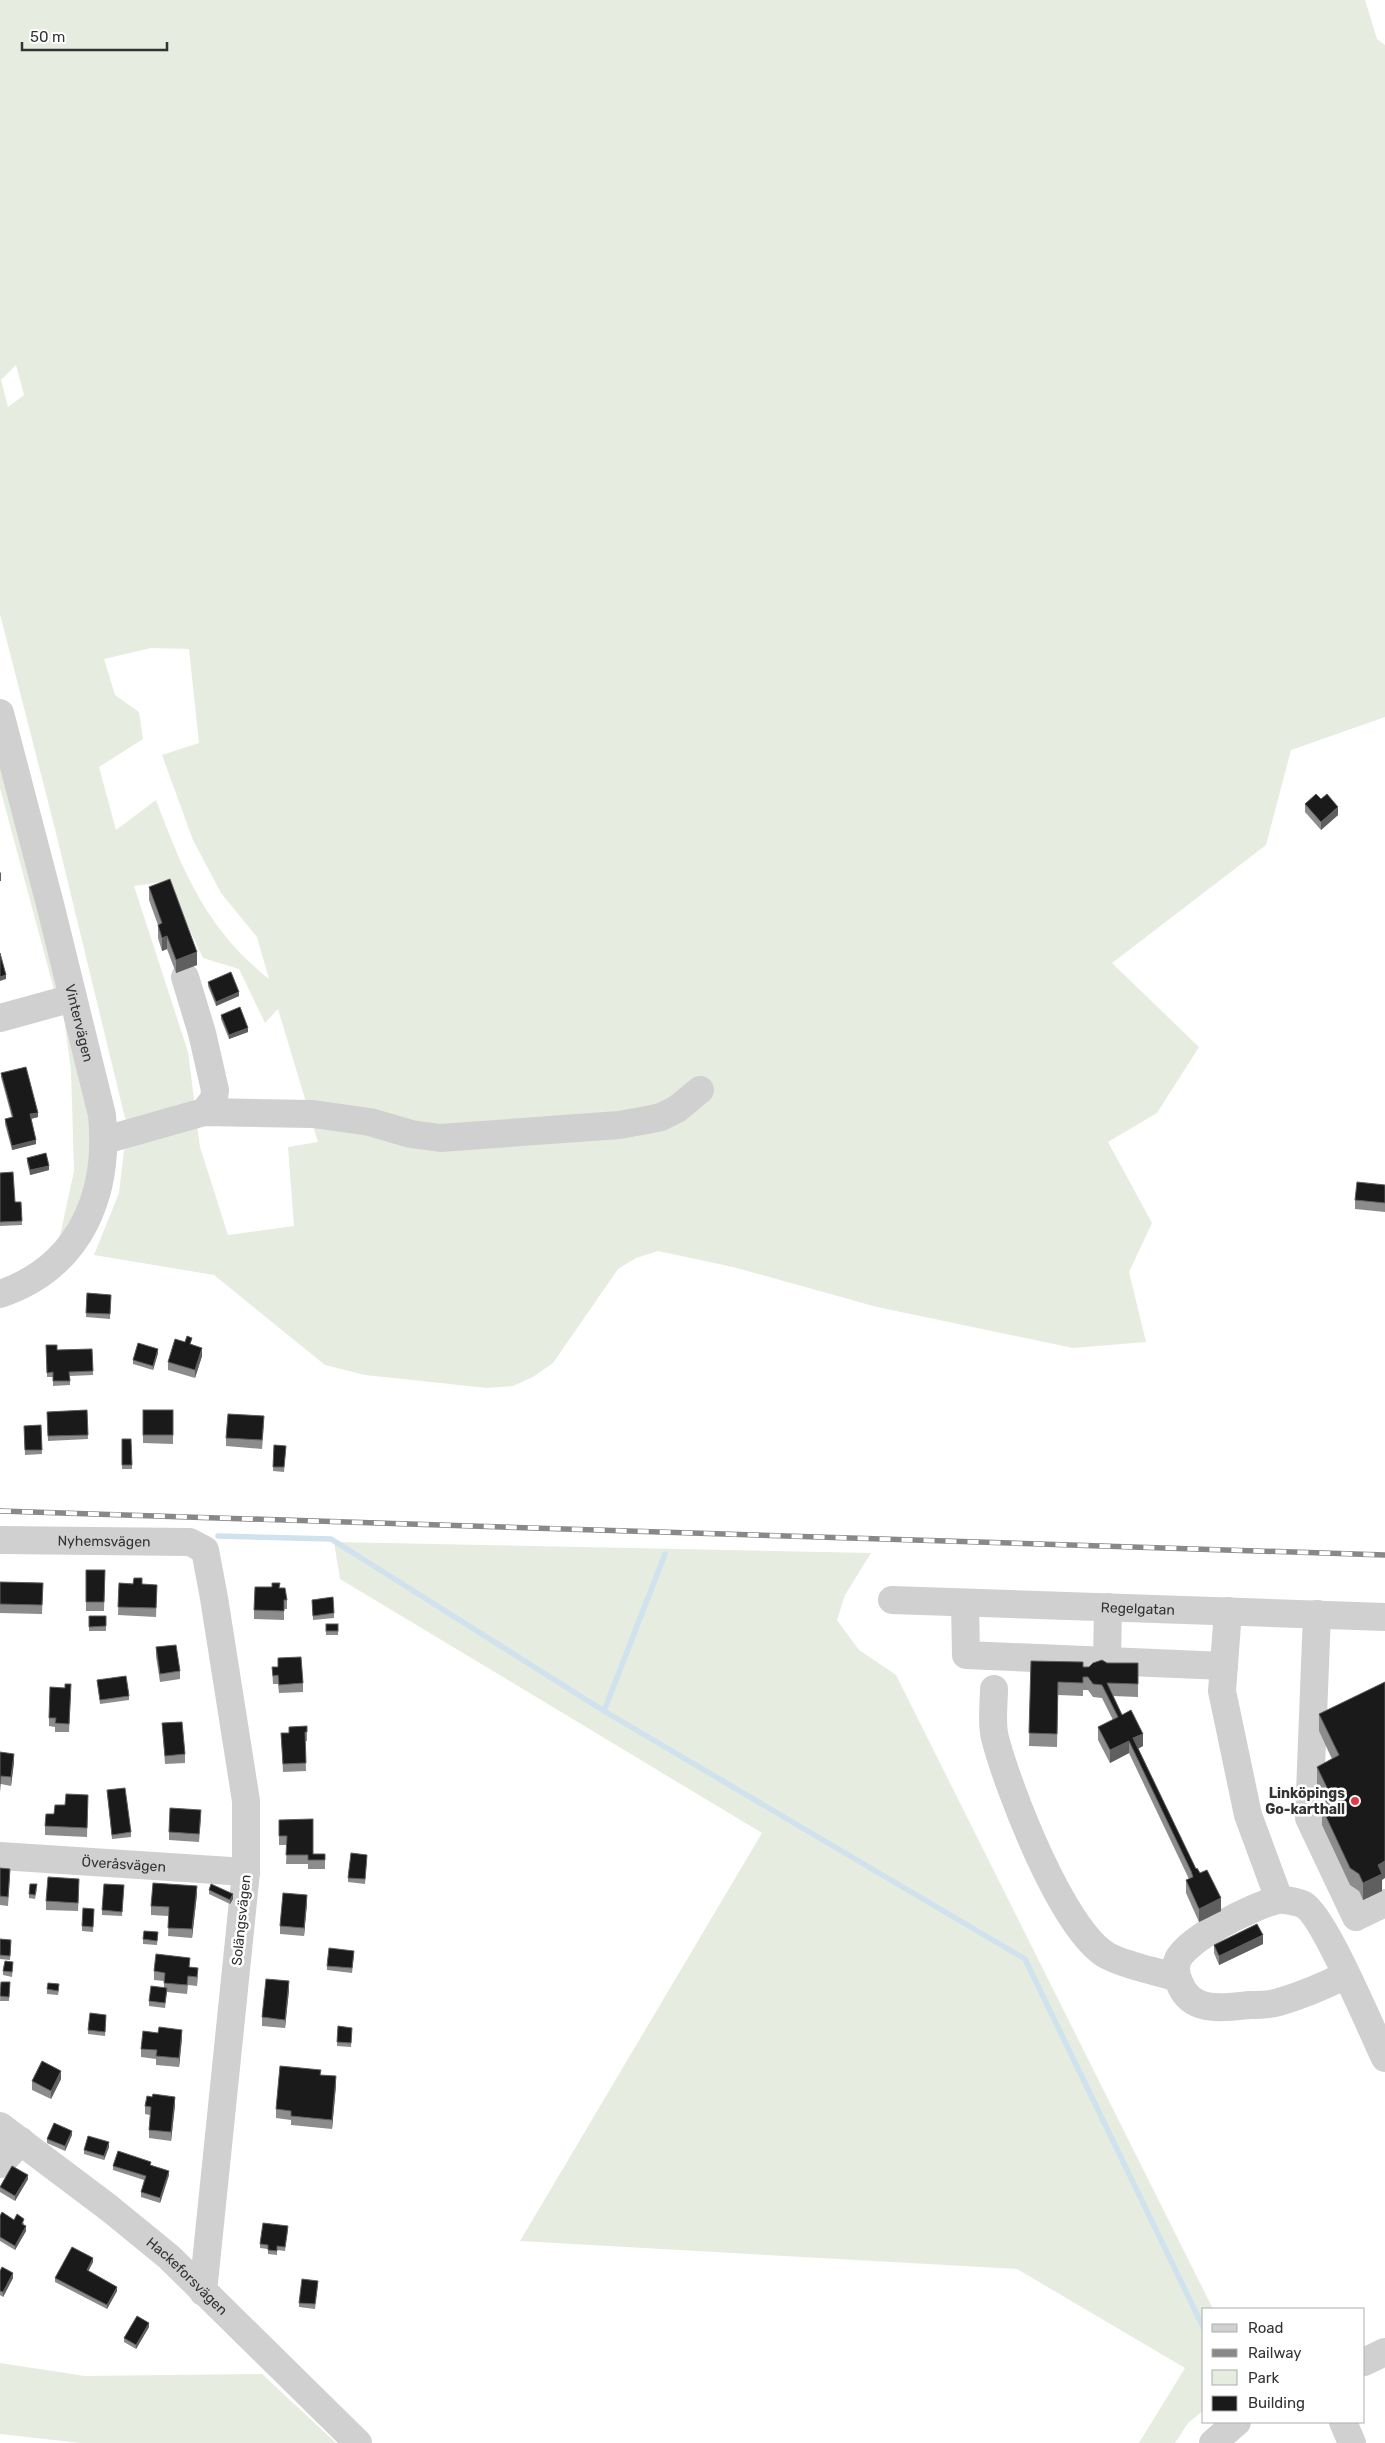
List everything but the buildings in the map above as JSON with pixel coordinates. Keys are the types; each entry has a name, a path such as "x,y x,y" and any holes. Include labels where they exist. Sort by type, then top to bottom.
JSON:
{"street":[{"name":"Vintervägen","path":"0,713 102,1115 105,1140 92,1204 76,1240 66,1254 39,1276 0,1294"},
{"path":"185,977 202,1033 215,1090 214,1099 204,1112"},
{"path":"0,1018 73,998"},
{"path":"105,1140 204,1112 313,1114 370,1122 411,1134 440,1138 619,1124 661,1117 677,1109 700,1090"},
{"name":"Nyhemsvägen","path":"0,1540 190,1542 205,1550"},
{"name":"Solängsvägen","path":"203,2292 246,1872 247,1832 244,1792 205,1550"},
{"name":"Regelgatan","path":"892,1600 1385,1617"},
{"path":"966,1603 966,1655 1224,1666"},
{"path":"1107,1661 1108,1607"},
{"path":"1228,1611 1222,1691 1248,1815 1279,1899"},
{"path":"1316,1614 1309,1818 1356,1917 1385,1903"},
{"path":"994,1689 994,1736 1012,1795 1054,1887 1084,1936 1107,1956 1177,1978"},
{"name":"Överåsvägen","path":"0,1856 246,1872"},
{"path":"1346,1975 1312,1992 1276,2003 1222,2008 1196,2004 1184,1996 1177,1978 1177,1961 1185,1948 1199,1936 1279,1899 1304,1904 1321,1924 1346,1975 1385,2058"},
{"path":"0,2164 10,2133"},
{"name":"Hackeforsvägen","path":"10,2133 140,2232 169,2257 358,2443"},
{"path":"1365,2362 1385,2352"},
{"path":"1213,2443 1236,2423"},
{"path":"1342,2423 1352,2443"}],"green space":[{"path":"0,0 1365,0 1377,39 1385,45 1385,717 1291,750 1266,845 1112,963 1199,1047 1157,1113 1108,1142 1152,1223 1129,1272 1146,1342 1073,1348 877,1307 733,1267 658,1251 636,1258 618,1269 553,1363 533,1377 513,1386 487,1388 365,1375 325,1365 214,1275 94,1255 119,1193 124,1150 146,1138 197,1125 200,1147 228,1235 294,1226 288,1147 318,1142 278,1009 265,1023 239,969 203,958 167,881 134,886 188,1052 194,1099 185,1112 133,1126 125,1118 55,829 0,614","holes":["16,365 24,395 8,407 1,380","151,648 189,649 199,743 162,755 193,840 221,893 257,937 269,979 247,960 229,940 199,898 176,851 156,800 116,830 99,767 143,739 139,712 115,695 104,659"]},
{"path":"0,748 66,993 56,997 0,788"},
{"path":"63,1011 96,1146 79,1218 59,1240 74,1171 71,1070"},
{"path":"334,1542 871,1553 845,1595 837,1620 859,1650 896,1675 1212,2308 1202,2308 1202,2412 1188,2423 1175,2443 1139,2443 1185,2368 1017,2269 520,2241 762,1833 340,1579"},
{"path":"0,2363 85,2376 262,2374 336,2443 81,2443 0,2434"}],"waterway":[{"path":"218,1536 331,1539 604,1711 1025,1959 1202,2325"},
{"path":"604,1711 665,1554"}],"railway":[{"path":"0,1511 1385,1555"}],"place":[{"name":"Linköpings Go-karthall","path":"1355,1801"}]}
